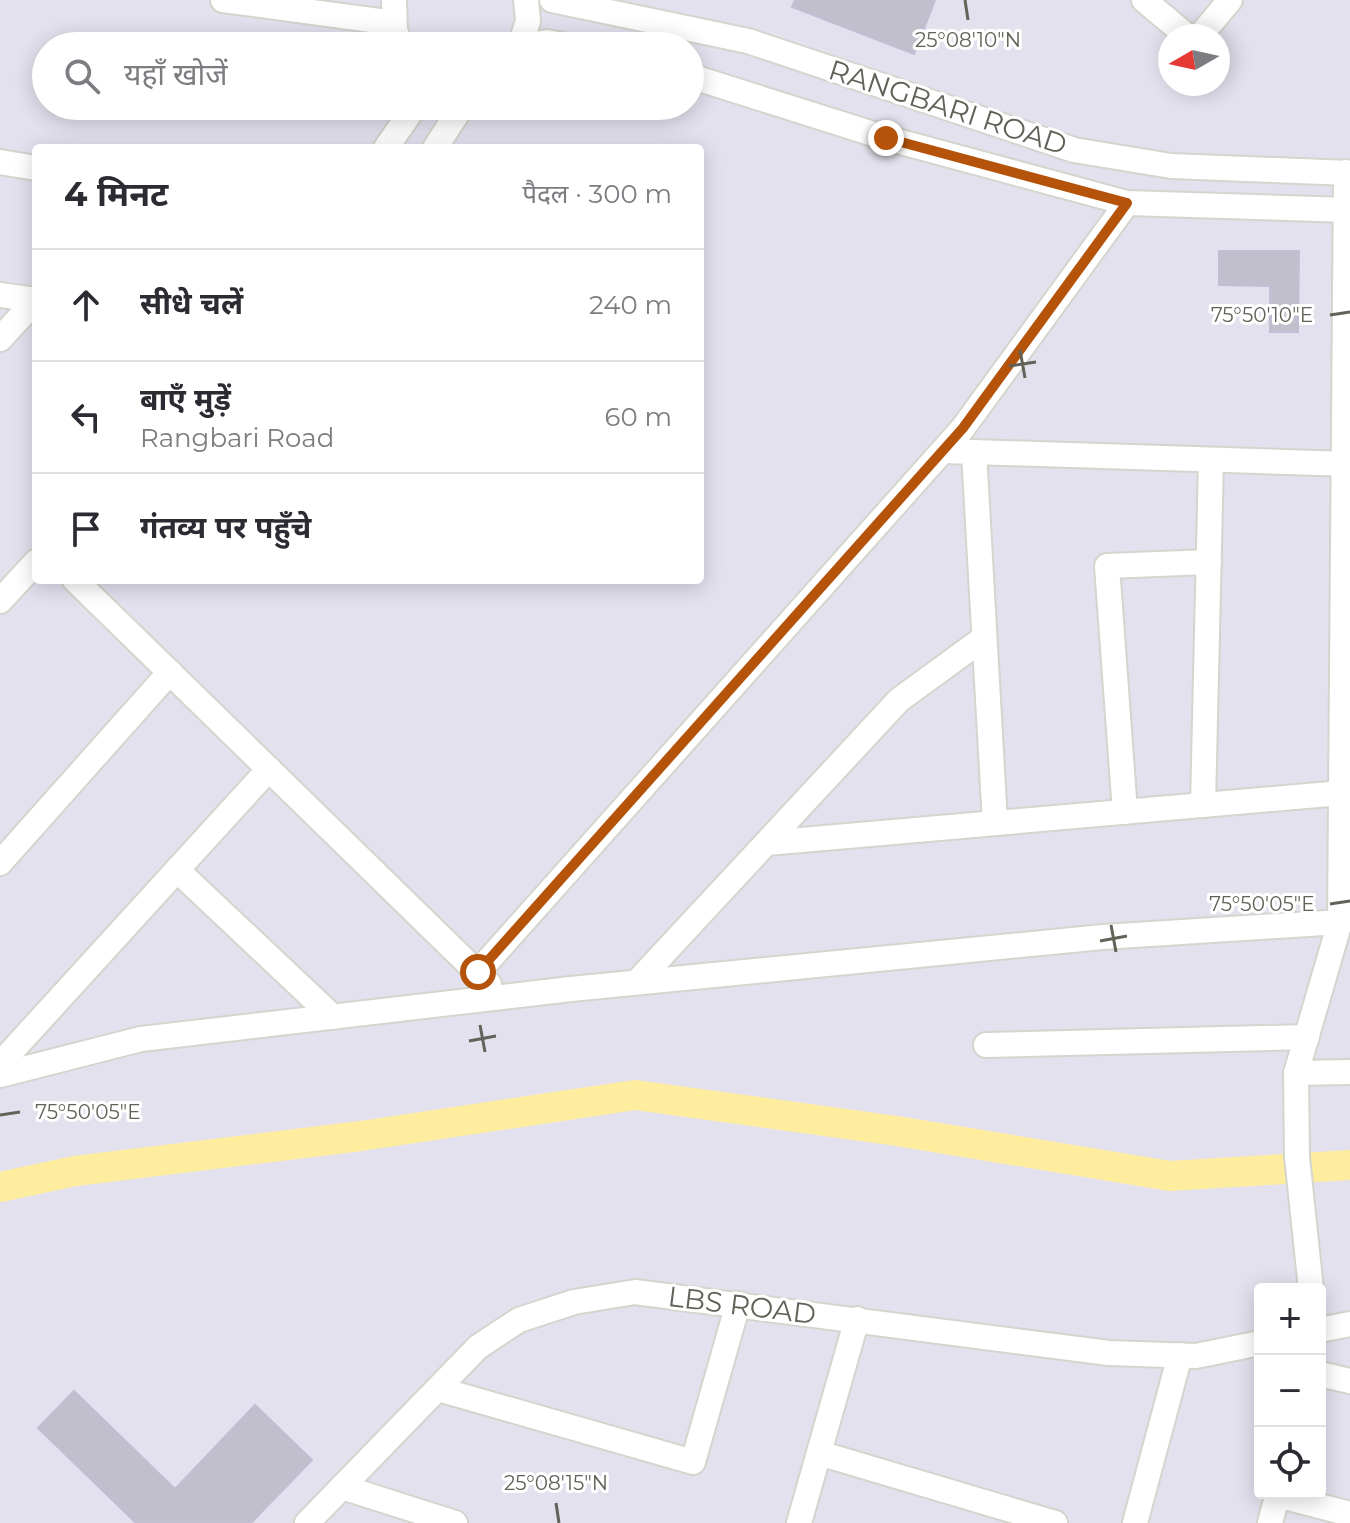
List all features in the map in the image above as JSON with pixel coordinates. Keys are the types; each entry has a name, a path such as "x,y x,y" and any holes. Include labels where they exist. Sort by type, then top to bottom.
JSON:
{"street":[{"path":"223,0 397,23"},
{"path":"525,32 528,21 526,0"},
{"name":"RANGBARI ROAD","path":"552,0 748,41 1074,150 1171,166 1348,172"},
{"path":"1144,0 1173,24"},
{"path":"1210,24 1230,0"},
{"name":"RANGBARI ROAD","path":"704,80 886,138 1127,203 1348,210"},
{"path":"389,144 405,120"},
{"path":"438,144 453,120"},
{"path":"0,162 32,167"},
{"path":"1310,1283 1297,1157 1296,1073 1342,930 1346,738 1348,172"},
{"path":"478,972 963,428 1127,203"},
{"path":"0,295 32,299"},
{"path":"0,339 32,304"},
{"path":"943,451 1347,464"},
{"path":"974,452 995,823"},
{"path":"1203,805 1211,460"},
{"path":"1125,812 1107,566 1209,562"},
{"path":"0,601 32,566"},
{"path":"79,584 502,997"},
{"path":"637,982 899,700 984,638"},
{"path":"0,863 170,672"},
{"path":"0,1064 269,769"},
{"path":"767,843 1203,805 1344,801"},
{"path":"177,870 333,1017"},
{"path":"0,1075 141,1039 637,982 1103,937 1342,930"},
{"path":"986,1045 1307,1037"},
{"path":"1296,1073 1350,1072"},
{"name":"LBS ROAD","path":"307,1523 478,1347 519,1320 574,1302 635,1292 1109,1353 1180,1355 1254,1344"},
{"path":"438,1389 693,1462 738,1304"},
{"path":"799,1523 857,1319"},
{"path":"1326,1329 1350,1324"},
{"path":"1227,1350 1254,1357"},
{"path":"1135,1523 1180,1355"},
{"path":"1326,1375 1350,1381"},
{"path":"819,1453 1055,1523"},
{"path":"342,1487 455,1523"},
{"path":"1270,1523 1277,1499"},
{"path":"1296,1499 1350,1514"}],"building":[{"path":"795,0 935,0 914,54 792,7"},
{"path":"1219,251 1299,251 1298,332 1270,332 1270,286 1219,285"},
{"path":"74,1391 175,1489 255,1405 312,1460 251,1523 136,1523 38,1428"}],"waterway":[{"path":"0,1187 75,1171 361,1136 635,1095 897,1131 1170,1176 1350,1165"}],"route":[{"path":"478,972 963,428 1127,203 886,138"}]}
